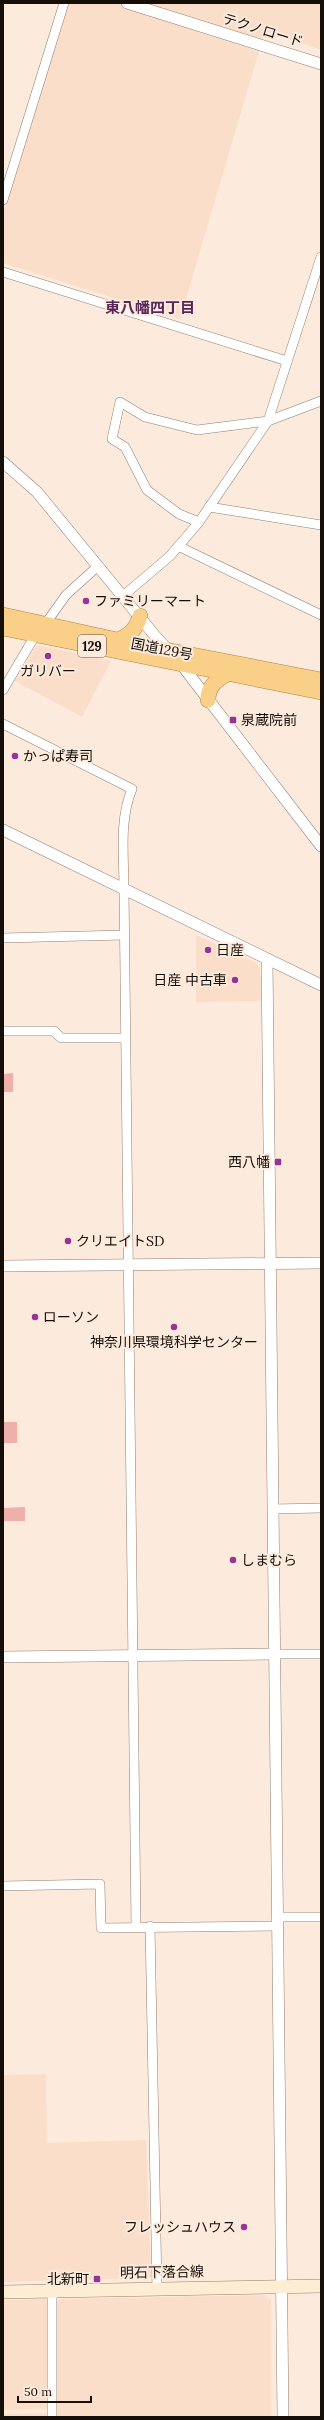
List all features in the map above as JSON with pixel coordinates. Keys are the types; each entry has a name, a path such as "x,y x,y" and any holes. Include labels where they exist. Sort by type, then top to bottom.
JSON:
{"highway":[{"name":"国道129号","path":"3,615 41,629 181,664 230,672 321,692"},
{"path":"119,640 130,634 136,627 140,616"},
{"name":"国道129号","path":"3,628 41,629 119,640 321,680"},
{"path":"208,700 212,686 230,672"}],"main road":[{"name":"明石下落合線","path":"3,2292 321,2286"}],"street":[{"path":"3,200 64,3"},
{"name":"テクノロード","path":"127,3 321,64"},
{"path":"123,596 170,556 199,522 268,421 321,257"},
{"path":"3,272 287,361"},
{"path":"199,522 179,514 147,490 125,447 112,439 120,402 145,417 197,430 268,421 321,401"},
{"path":"3,462 37,492 181,664 321,846"},
{"path":"208,508 321,525"},
{"path":"178,546 321,615"},
{"path":"3,690 41,629 66,595 98,566"},
{"path":"3,724 132,789 126,804 124,819 124,935 136,1926"},
{"path":"3,830 321,985"},
{"path":"3,938 124,935"},
{"path":"267,960 283,2417"},
{"path":"3,1031 54,1031 61,1038 126,1038"},
{"path":"3,1266 321,1263"},
{"path":"273,1509 321,1508"},
{"path":"3,1657 321,1654"},
{"path":"3,1886 100,1884 101,1928 277,1922 321,1917"},
{"path":"150,1926 157,2288"},
{"path":"52,2291 52,2417"}],"shaded area":[{"path":"69,3 321,3 321,50 265,31 180,319 3,263 3,212"},
{"name":"ガリバー","path":"37,645 111,661 82,717 15,681"},
{"path":"196,935 255,962 260,968 261,1001 196,1002"},
{"path":"13,1073 13,1092 3,1092 3,1074"},
{"path":"3,1422 17,1422 17,1443 3,1443"},
{"path":"25,1507 25,1521 3,1521 3,1508"},
{"path":"46,2074 47,2143 146,2140 151,2276 149,2278 3,2282 3,2075"},
{"path":"264,2295 271,2300 271,2417 57,2417 56,2302 60,2299"},
{"path":"46,2299 50,2303 48,2409 3,2410 3,2300"},
{"path":"48,2413 48,2417 3,2417 3,2414"}],"place":[{"name":"ファミリーマート","path":"86,601"},
{"name":"ガリバー","path":"48,656"},
{"name":"泉蔵院前","path":"233,720"},
{"name":"かっぱ寿司","path":"15,756"},
{"name":"日産","path":"208,950"},
{"name":"日産 中古車","path":"235,980"},
{"name":"西八幡","path":"278,1162"},
{"name":"クリエイトSD","path":"68,1241"},
{"name":"ローソン","path":"35,1317"},
{"name":"神奈川県環境科学センター","path":"174,1327"},
{"name":"しまむら","path":"233,1560"},
{"name":"フレッシュハウス","path":"244,2227"},
{"name":"北新町","path":"97,2279"}],"district":[{"name":"東八幡四丁目","path":"150,307"}]}
